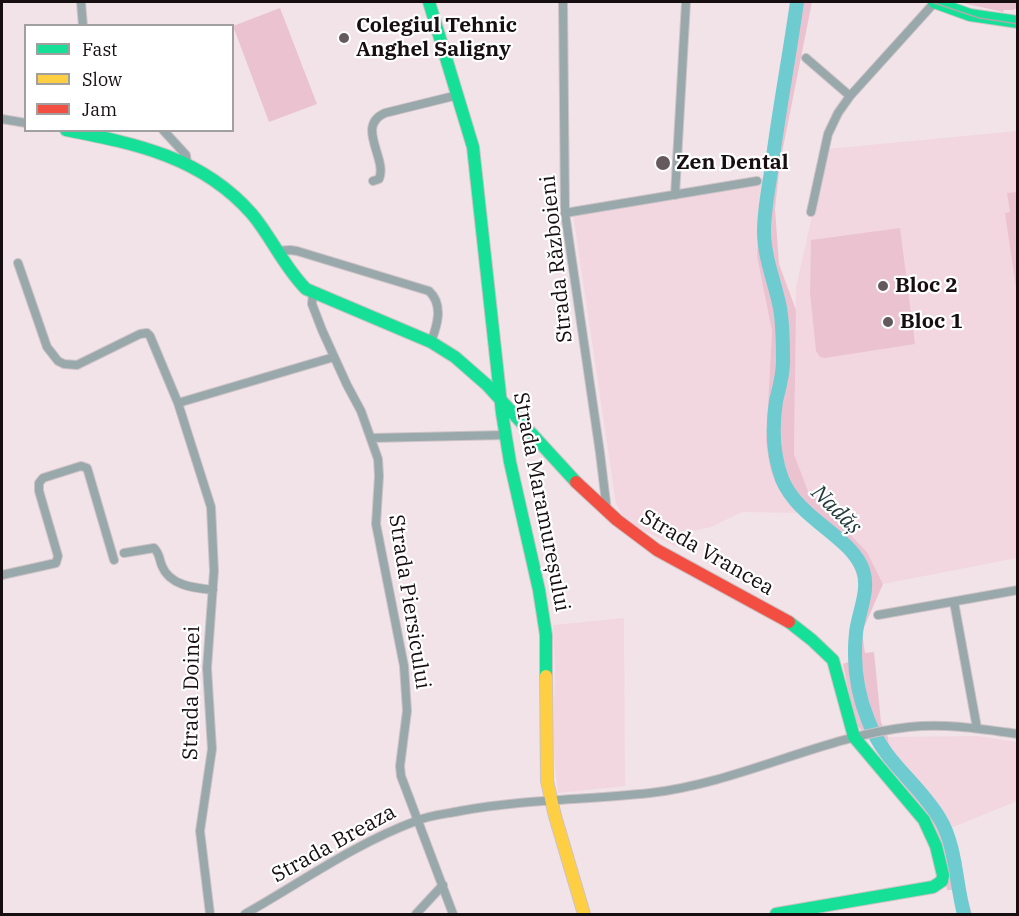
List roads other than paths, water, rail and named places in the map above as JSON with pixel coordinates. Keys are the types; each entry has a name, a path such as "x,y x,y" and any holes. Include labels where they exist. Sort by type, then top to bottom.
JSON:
{"street":[{"path":"81,2 83,24"},
{"name":"Strada Maramureșului","path":"429,2 471,139 477,173 506,435 539,590 546,635 546,763 551,799 584,915"},
{"name":"Strada Războieni","path":"563,2 565,213 607,512"},
{"path":"675,195 686,2"},
{"path":"811,212 828,134 838,113 850,96 935,2 970,15 1015,24"},
{"path":"806,58 850,96"},
{"path":"373,181 380,179 382,173 373,141 373,127 377,118 385,113 458,95"},
{"path":"2,119 24,123"},
{"name":"Strada Vrancea","path":"74,132 134,146 187,163 226,190 246,208 300,284 313,292 431,342 459,359 607,512 635,535 663,554 787,621 825,650 833,660 838,673 857,736 928,827 936,846 943,874 942,881 933,887 776,915"},
{"path":"166,132 186,155 187,163"},
{"path":"565,213 757,181"},
{"path":"277,252 297,251 429,291 435,298 439,315 431,342"},
{"name":"Strada Doinei","path":"18,263 47,346 58,361 77,365 132,337 147,333 152,339 178,403 211,507 214,571 207,668 212,749 200,831 210,915"},
{"name":"Strada Piersicului","path":"313,292 312,304 334,357 362,411 378,459 377,533 404,666 407,711 400,766 401,776 453,915"},
{"path":"178,403 334,357"},
{"path":"371,438 506,435"},
{"path":"2,575 56,563 58,556 39,491 39,483 43,478 81,466 87,468 114,560"},
{"path":"124,553 154,549 159,554 165,572 174,579 189,587 213,590"},
{"path":"878,615 1017,590"},
{"path":"954,602 977,728"},
{"name":"Strada Breaza","path":"245,915 362,846 418,820 485,807 551,799 650,793 684,788 717,780 857,736 911,726 977,728 1017,734"},
{"path":"416,915 443,885"}],"waterway":[{"name":"Nadăș","path":"797,2 764,224 764,241 780,308 782,328 783,367 774,421 777,460 782,479 790,493 812,517 848,547 863,570 865,586 855,644 861,699 868,720 883,749 931,806 945,829 953,853 964,914"}],"tram line":[{"path":"931,2 979,18 1018,24"}],"place":[{"name":"Colegiul Tehnic Anghel Saligny","path":"344,38"},
{"name":"Zen Dental","path":"663,163"},
{"name":"Bloc 2","path":"883,286"},
{"name":"Bloc 1","path":"888,322"}]}
